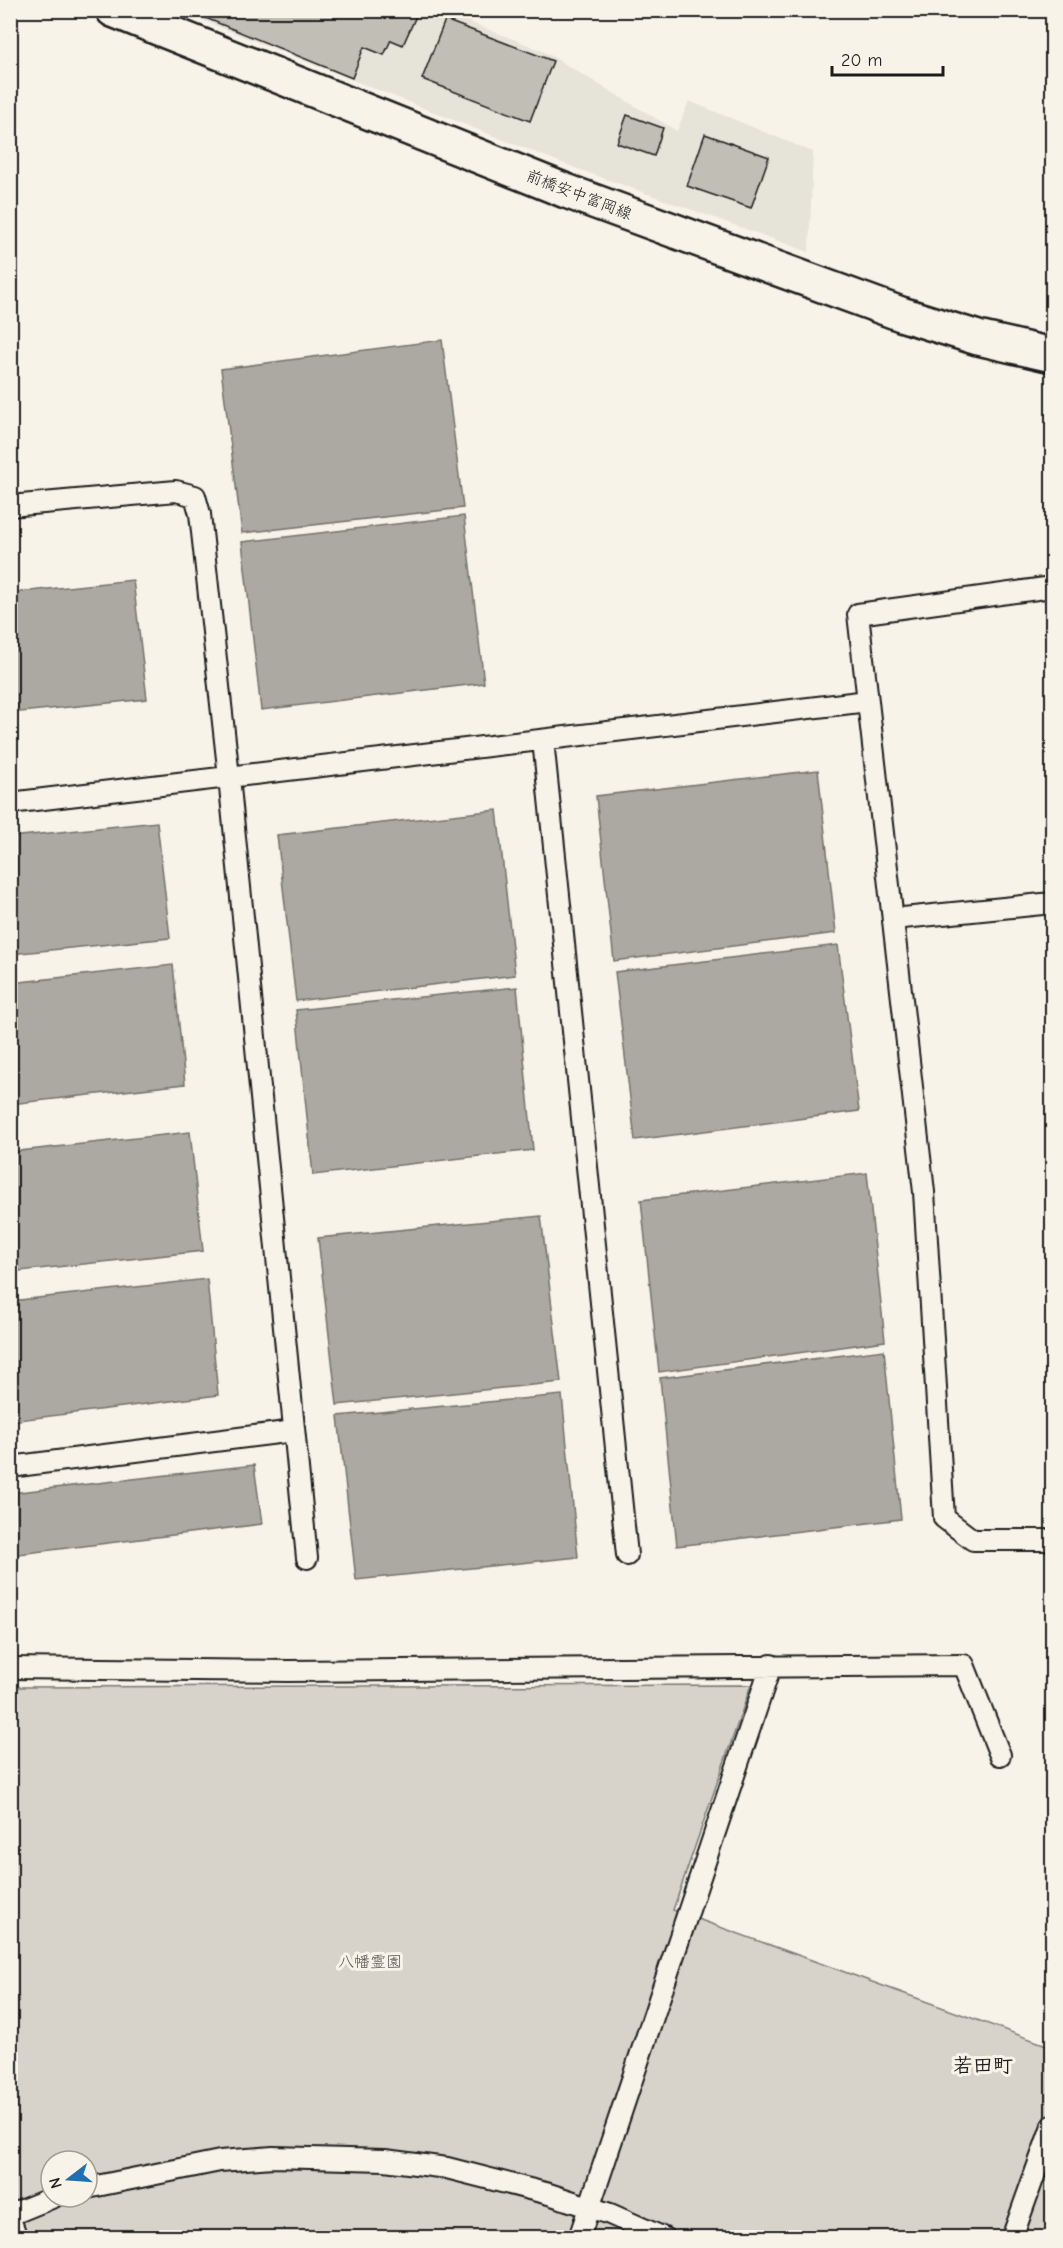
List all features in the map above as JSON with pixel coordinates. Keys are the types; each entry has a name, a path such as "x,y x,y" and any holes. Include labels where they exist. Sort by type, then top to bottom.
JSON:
{"main road":[{"name":"前橋安中富岡線","path":"113,10 577,195 901,314 978,338 1053,355"}],"lane":[{"path":"10,506 176,491 195,496 200,514 229,777 307,1558"},
{"path":"1053,587 858,614 924,1192 944,1518 973,1540 1053,1540"},
{"path":"10,802 868,701"},
{"path":"543,740 627,1555"},
{"path":"893,919 1053,903"},
{"path":"10,1467 294,1431"},
{"path":"579,2238 771,1665"},
{"path":"10,1668 288,1671 964,1665 1000,1755"},
{"path":"1012,2238 1053,2126"},
{"path":"99,2184 220,2161 273,2157 385,2160 447,2168 549,2194 590,2207 664,2238"},
{"path":"10,2215 39,2203"},
{"path":"10,2219 17,2238"}],"shaded area":[{"path":"179,11 442,11 543,51 677,131 689,101 813,152 809,252 567,165"},
{"path":"442,340 463,508 242,533 221,369"},
{"path":"464,516 484,683 261,710 242,542"},
{"path":"133,580 147,699 11,713 11,593"},
{"path":"818,770 836,933 614,961 596,796"},
{"path":"497,810 515,975 296,1001 277,835"},
{"path":"157,822 170,938 11,954 11,837"},
{"path":"838,945 859,1111 635,1140 615,972"},
{"path":"173,965 185,1084 11,1104 11,983"},
{"path":"517,987 533,1150 313,1175 296,1010"},
{"path":"190,1132 203,1251 11,1272 11,1152"},
{"path":"867,1173 885,1341 659,1372 641,1200"},
{"path":"541,1216 561,1382 337,1405 318,1238"},
{"path":"207,1279 218,1395 11,1421 11,1301"},
{"path":"884,1350 901,1519 677,1546 660,1378"},
{"path":"562,1395 578,1557 356,1580 338,1416"},
{"path":"254,1465 262,1524 11,1555 11,1493"}],"green space":[{"name":"八幡霊園","path":"751,1685 673,1910 1052,2047 1052,2237 11,2237 10,1687"}],"building":[{"path":"186,10 403,10 416,16 403,45 391,40 384,55 364,47 352,78"},
{"path":"445,20 553,61 530,121 422,79"},
{"path":"627,115 663,128 654,156 617,143"},
{"path":"705,134 769,157 751,208 687,186"}],"district":[{"name":"若田町","path":"983,2065"}]}
